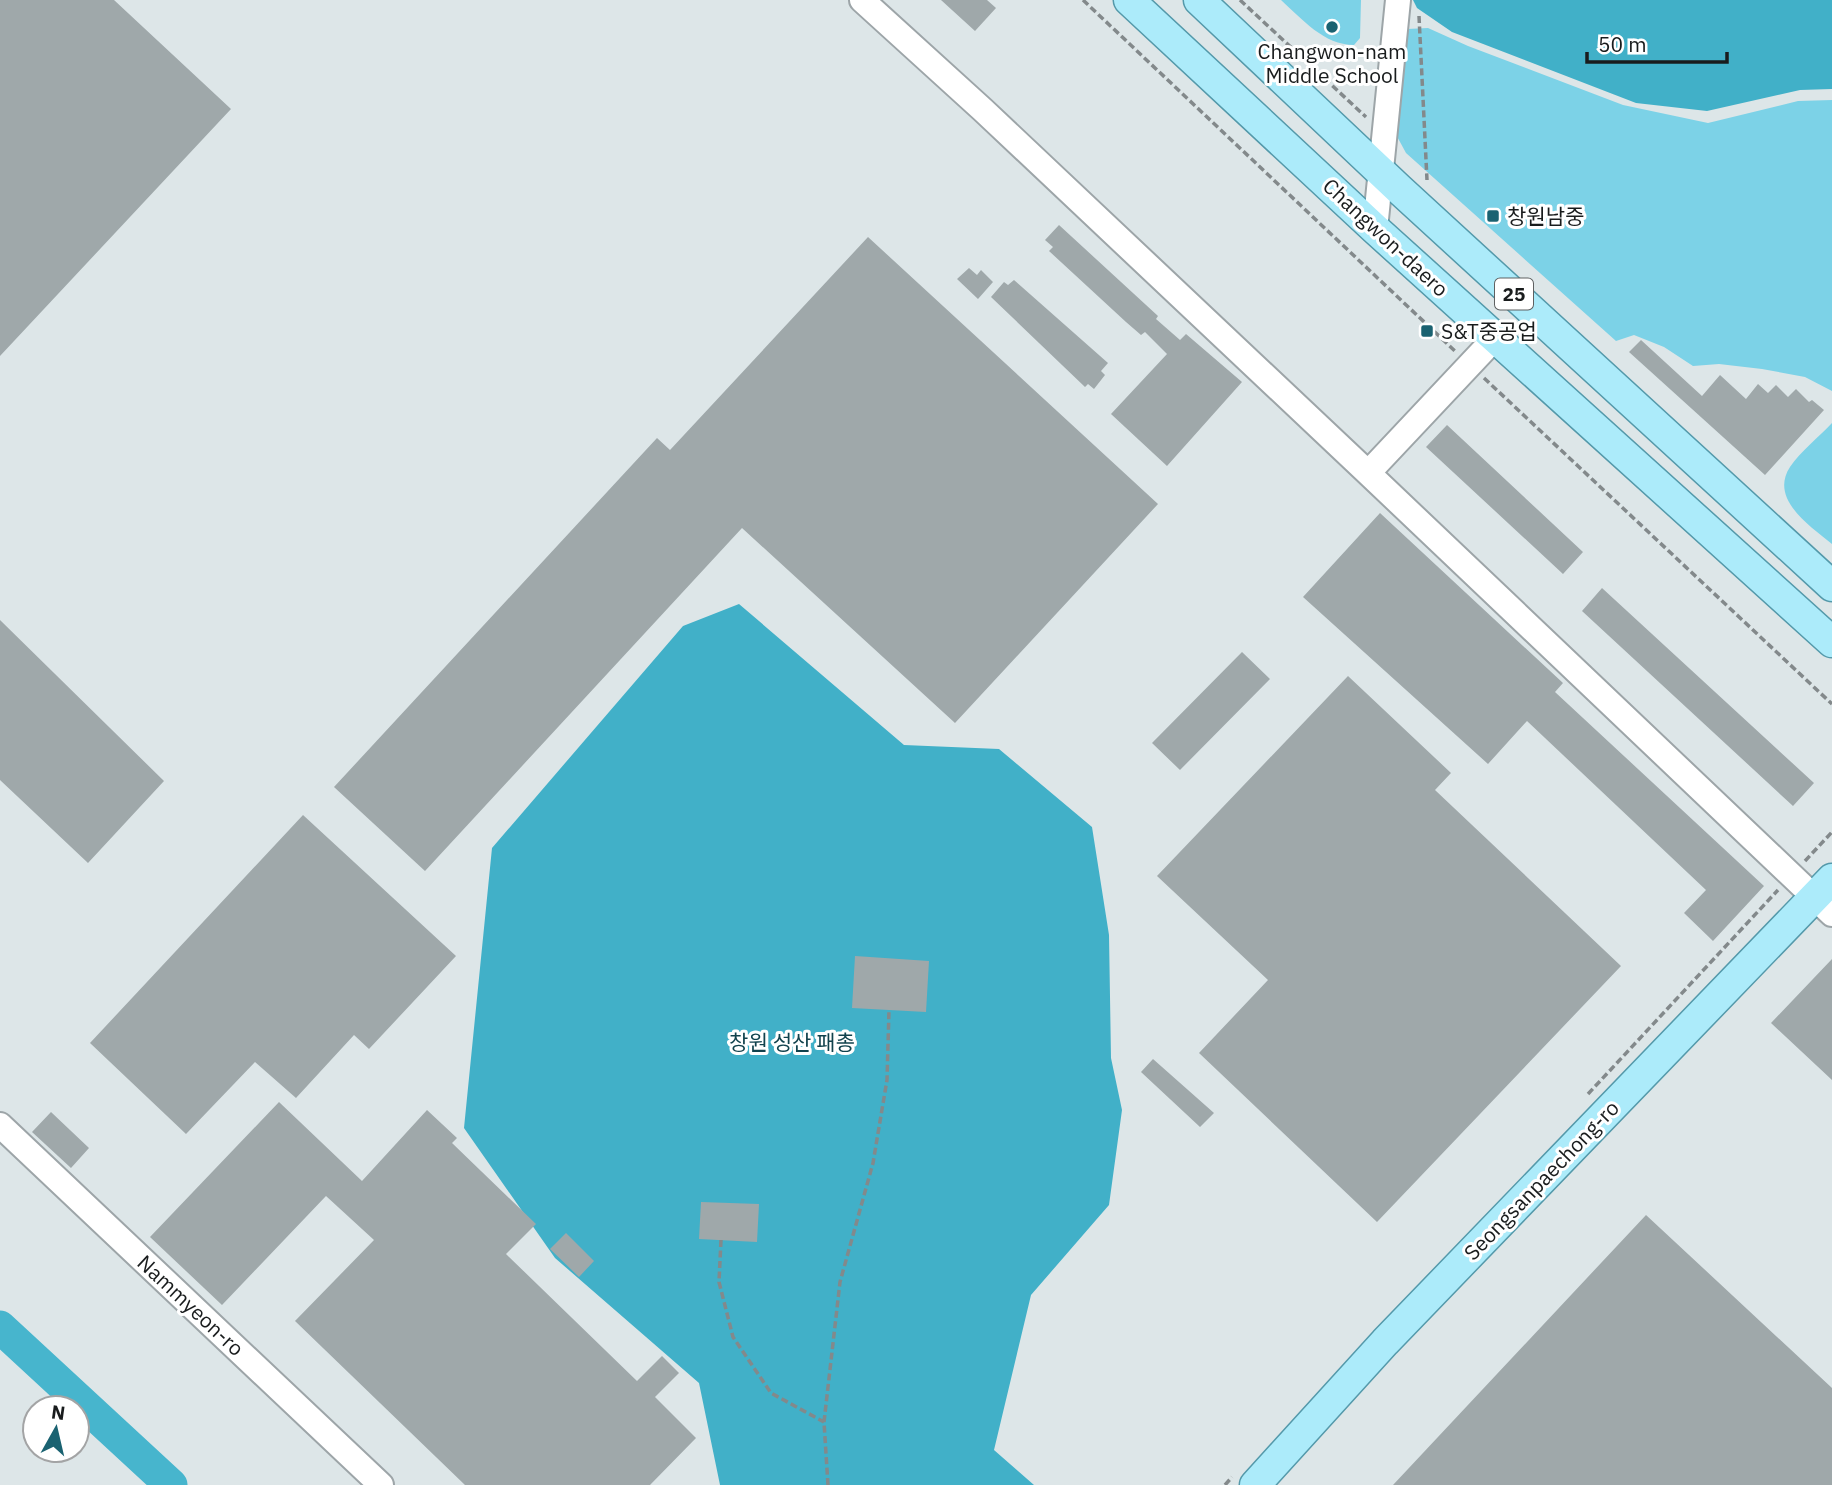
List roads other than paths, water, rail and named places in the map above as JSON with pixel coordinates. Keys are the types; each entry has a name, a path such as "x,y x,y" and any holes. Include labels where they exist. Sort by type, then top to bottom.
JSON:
{"main road":[{"name":"Changwon-daero","path":"1129,0 1375,229 1832,642"},
{"name":"Changwon-daero","path":"1199,0 1380,171 1832,586"},
{"name":"Seongsanpaechong-ro","path":"1255,1485 1394,1332 1826,897"}],"street":[{"path":"862,0 1826,897"},
{"path":"1375,229 1398,0"},
{"path":"1368,473 1496,337"},
{"name":"Nammyeon-ro","path":"0,1125 381,1485"}],"waterway":[{"path":"0,1327 171,1485"}],"place":[{"name":"Changwon-nam Middle School","path":"1332,27"},
{"name":"창원남중","path":"1493,216"},
{"name":"S&T중공업","path":"1427,331"}],"park label":[{"name":"창원 성산 패총","path":"792,1042"}]}
